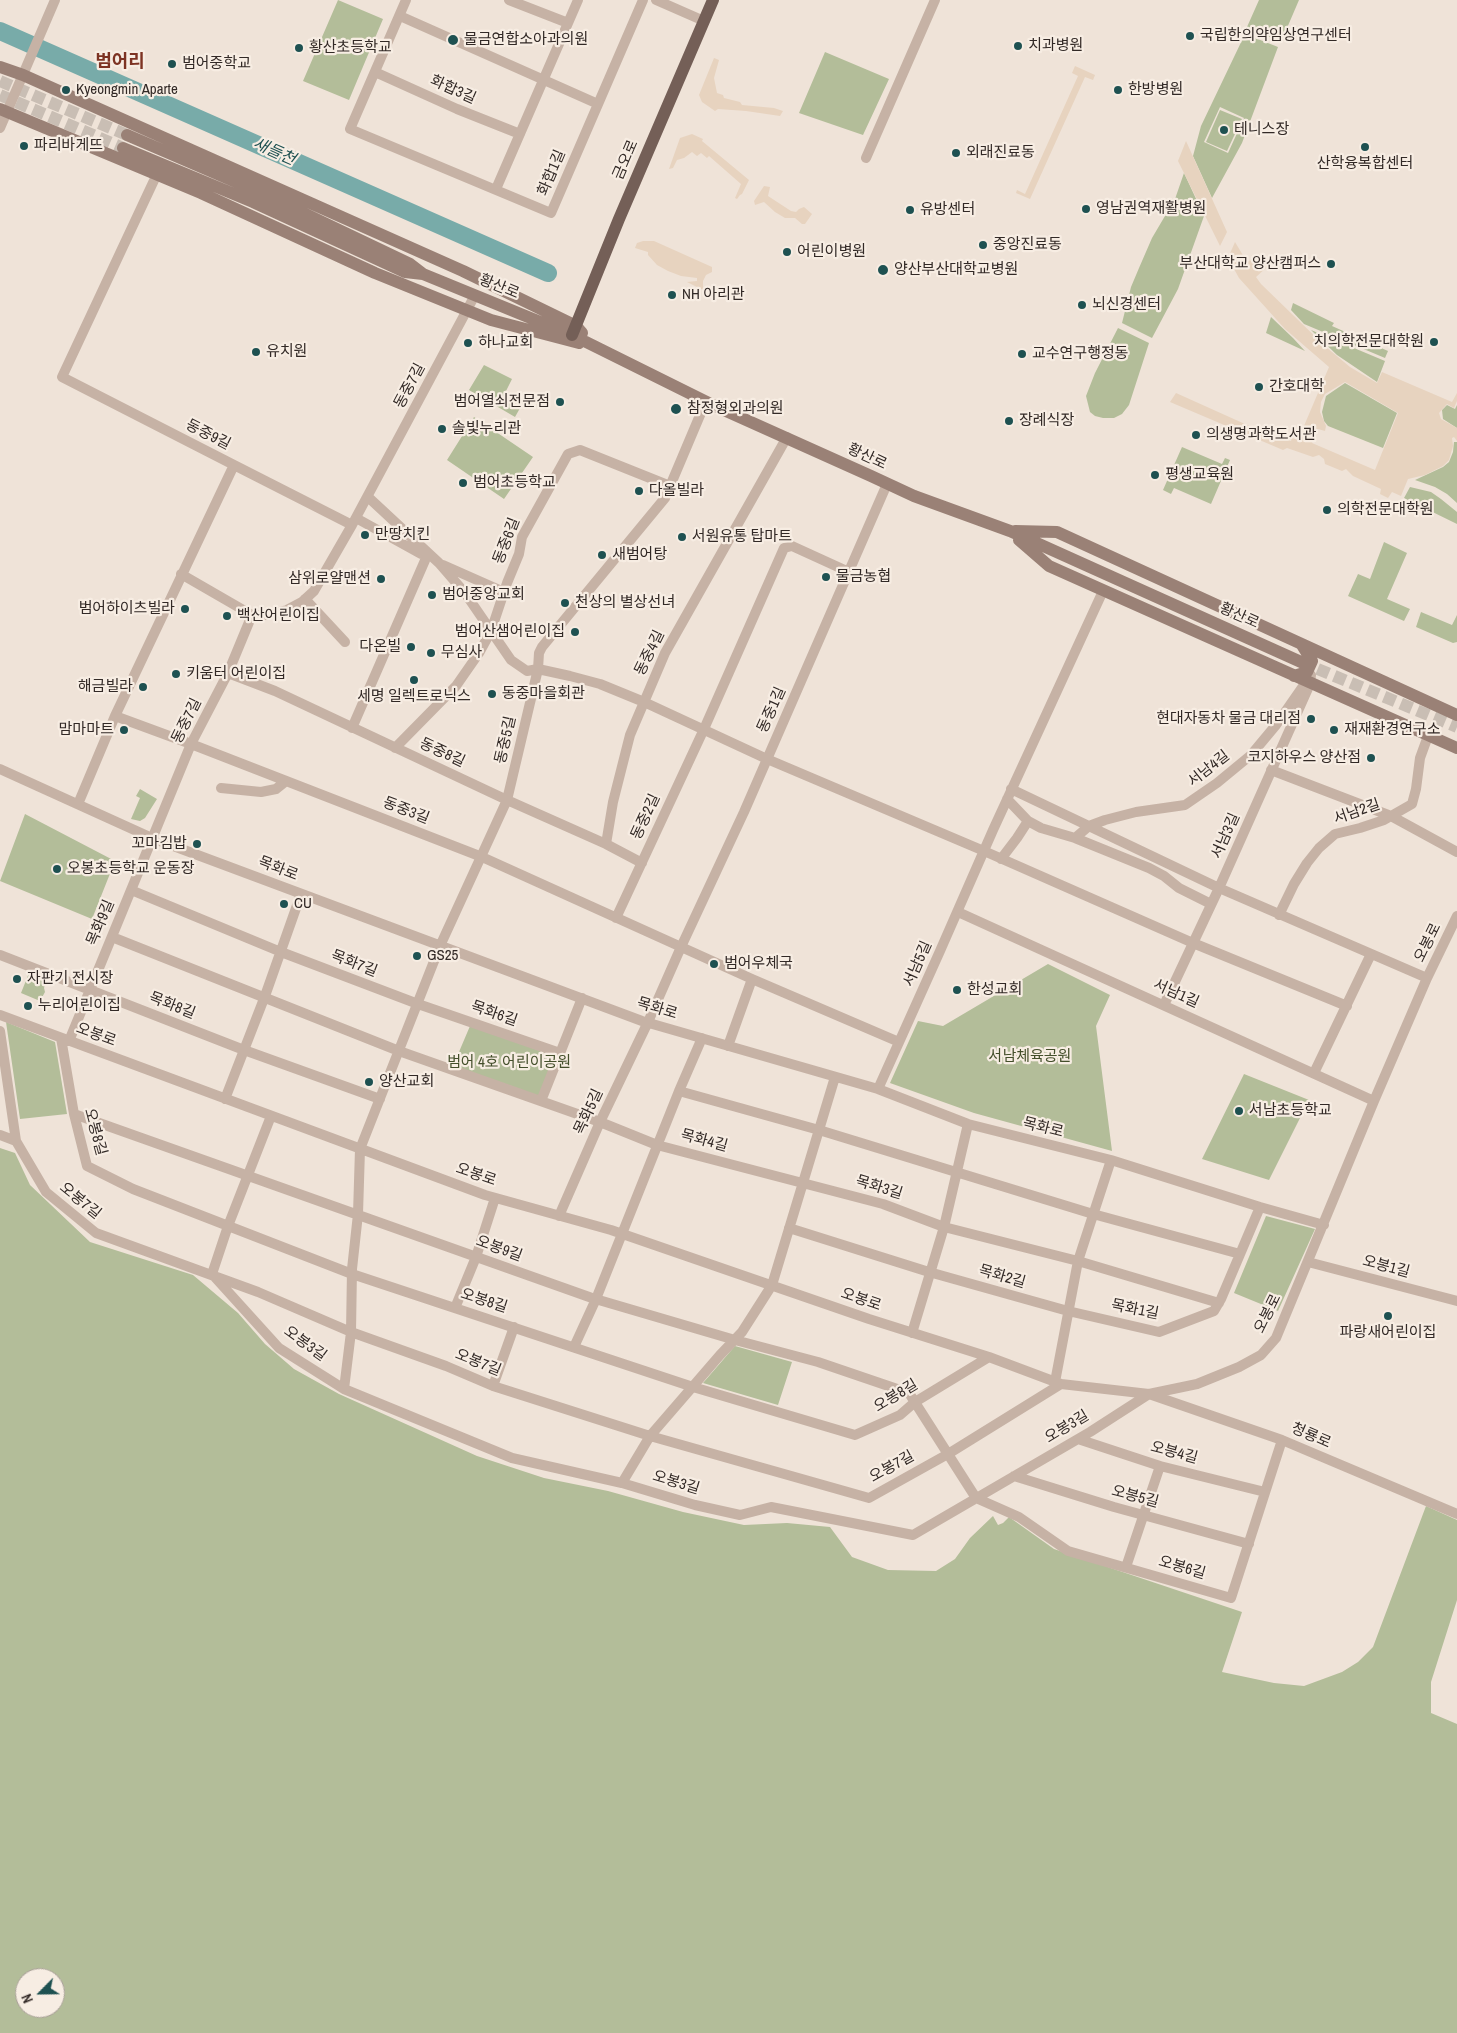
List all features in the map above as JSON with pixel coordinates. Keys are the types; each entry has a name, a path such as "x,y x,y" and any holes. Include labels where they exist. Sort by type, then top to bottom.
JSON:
{"main road":[{"name":"금오로","path":"574,330 619,219 713,0"},
{"path":"0,67 26,69 463,271 574,330"},
{"path":"3,111 156,174 375,273 491,320 559,339 594,346"},
{"name":"황산로","path":"127,135 257,191 410,264 423,274 475,295 574,330 594,346 706,401 887,484 914,496 1010,531 1301,662"},
{"name":"황산로","path":"123,148 253,202 405,272 423,274"},
{"path":"1010,531 1048,566 1457,748"},
{"path":"1010,531 1057,532 1457,715"},
{"path":"1300,643 1312,661 1305,679"}],"street":[{"path":"0,128 3,111 26,69 55,0"},
{"path":"375,72 406,0"},
{"path":"509,0 568,23"},
{"path":"496,189 578,0"},
{"name":"화합1길","path":"375,72 350,128 551,213 643,0"},
{"path":"656,0 704,21"},
{"path":"866,158 935,0"},
{"path":"400,16 598,104"},
{"name":"화합3길","path":"375,72 457,109 520,134"},
{"name":"동중9길","path":"78,804 115,716 234,464 62,377 156,174"},
{"name":"동중7길","path":"152,838 192,744 228,673 252,615 267,615 287,610 314,591 368,497 475,295"},
{"name":"동중5길","path":"440,946 507,800 538,669 539,653 665,498 706,401"},
{"name":"동중4길","path":"606,844 613,802 630,735 665,653 786,437"},
{"name":"동중6길","path":"395,748 456,686 479,654 491,631 519,554 522,538 568,454 580,450 670,486"},
{"path":"234,464 354,522 395,538 439,563 504,592"},
{"name":"동중1길","path":"648,1022 767,759 887,484"},
{"path":"368,497 428,556"},
{"name":"동중2길","path":"616,918 704,729 784,548 792,546 849,572"},
{"path":"352,728 428,556"},
{"path":"439,563 465,594 511,660 527,671 538,669 600,684 644,702 767,759 984,851 1193,944 1347,1006"},
{"path":"182,574 252,615"},
{"name":"서남5길","path":"878,1088 1009,794 1103,591"},
{"path":"305,599 345,642"},
{"path":"1305,679 1322,653"},
{"name":"동중8길","path":"228,673 274,691 606,844 642,863"},
{"name":"서남3길","path":"1164,1005 1219,888 1271,770 1305,679"},
{"name":"서남4길","path":"1089,826 1136,812 1185,805 1251,755 1276,725 1305,679"},
{"name":"동중3길","path":"115,716 286,780 482,858 681,947"},
{"name":"서남2길","path":"1279,915 1294,884 1319,848 1335,834 1360,828 1391,816 1412,804 1420,758 1428,736"},
{"name":"목화로","path":"0,769 152,838 648,1022 878,1088 968,1124 1111,1160 1324,1225"},
{"path":"1271,770 1391,816 1457,852"},
{"path":"221,788 261,792 276,789 286,780"},
{"path":"1009,794 1028,821 1041,828 1075,838 1148,868 1164,876 1179,888 1211,904"},
{"path":"1009,794 1089,826 1279,915 1427,978"},
{"path":"1000,859 1028,821"},
{"path":"1075,838 1089,826"},
{"name":"목화9길","path":"65,1040 112,937 152,838"},
{"path":"131,890 280,952"},
{"path":"225,1099 265,996 301,894"},
{"name":"서남1길","path":"958,912 1374,1101"},
{"name":"오봉로","path":"0,1016 495,1198 622,1234 1058,1383 1150,1394 1197,1384 1240,1367 1261,1356 1276,1338 1374,1101 1427,978 1457,916"},
{"path":"112,937 265,996 399,1051 541,1102 582,998"},
{"path":"344,1389 351,1332 352,1274 358,1214 360,1149 440,946"},
{"path":"681,947 899,1042"},
{"name":"목화7길","path":"280,952 418,1004"},
{"path":"1314,1073 1371,954"},
{"path":"0,956 88,990"},
{"path":"728,1046 752,979"},
{"name":"목화8길","path":"88,990 244,1050"},
{"name":"목화6길","path":"418,1004 560,1053"},
{"name":"목화5길","path":"559,1216 600,1122 648,1022"},
{"name":"오봉7길","path":"0,1031 16,1142 46,1192 96,1233 212,1274 351,1332 446,1366 493,1386 650,1436 869,1498 948,1454 1058,1383"},
{"path":"574,1347 596,1299 702,1038"},
{"name":"오봉8길","path":"65,1040 74,1114 87,1166 133,1189 352,1274 693,1387 855,1435 900,1414 915,1402 989,1358"},
{"path":"244,1050 380,1099"},
{"path":"622,1483 650,1436 742,1332 772,1285 835,1077"},
{"path":"679,1091 819,1130 1093,1214 1240,1254"},
{"name":"목화4길","path":"541,1102 600,1122 657,1145 804,1183"},
{"name":"오봉9길","path":"74,1114 596,1299 818,1362 909,1393 915,1402"},
{"path":"212,1274 228,1226 271,1116"},
{"path":"912,1333 944,1227 968,1124"},
{"path":"0,1135 16,1142"},
{"path":"1058,1383 1068,1311 1078,1261 1111,1160"},
{"name":"목화3길","path":"804,1183 883,1204 944,1227"},
{"path":"455,1308 476,1256 495,1198"},
{"path":"1219,1303 1260,1207"},
{"path":"944,1227 1078,1261"},
{"path":"789,1228 929,1272"},
{"name":"목화1길","path":"1068,1311 1159,1332 1214,1311 1219,1303 1078,1261"},
{"name":"오봉1길","path":"1308,1262 1457,1301"},
{"name":"목화2길","path":"929,1272 1068,1311"},
{"name":"오봉3길","path":"212,1274 279,1348 344,1389 512,1458 622,1483 695,1505 740,1515 771,1507 913,1535 1078,1439 1150,1394"},
{"path":"493,1386 514,1327"},
{"name":"청룡로","path":"1150,1394 1282,1440 1457,1514"},
{"path":"915,1402 976,1498"},
{"name":"오봉4길","path":"1078,1439 1160,1466 1265,1492"},
{"name":"오봉6길","path":"976,1498 1019,1517 1068,1550 1231,1598 1282,1440"},
{"path":"1126,1567 1160,1466"},
{"name":"오봉5길","path":"1014,1476 1249,1544"}],"green space":[{"path":"338,0 383,19 349,100 303,81"},
{"path":"1259,0 1299,0 1281,42 1247,27"},
{"path":"1245,34 1278,47 1242,143 1212,198 1193,156 1201,126","holes":["1220,107 1244,118 1228,153 1204,142"]},
{"path":"825,52 889,79 863,135 799,113"},
{"name":"테니스장","path":"1220,110 1242,119 1227,151 1206,142"},
{"path":"1184,173 1204,216 1178,289 1152,338 1122,323 1131,287 1152,238 1175,199"},
{"path":"1293,303 1334,323 1332,326 1388,351 1385,358 1304,324 1291,310"},
{"path":"1271,317 1293,338 1305,351 1266,333"},
{"path":"1118,328 1149,343 1129,405 1122,414 1114,418 1103,418 1095,416 1090,412 1086,396 1095,373"},
{"path":"1311,330 1385,361 1377,382 1337,355"},
{"path":"484,365 512,379 506,391 524,401 515,417 469,390"},
{"path":"1345,383 1397,413 1383,448 1328,426 1324,421 1322,412 1326,396"},
{"path":"1447,405 1455,409 1457,405 1457,428 1443,419 1442,410"},
{"path":"474,417 533,457 504,499 447,460"},
{"path":"1454,442 1457,442 1457,503 1435,487 1415,480 1443,467 1449,462"},
{"path":"1182,447 1222,464 1225,458 1230,460 1211,504 1174,488 1171,494 1163,490"},
{"path":"1410,487 1431,492 1441,499 1457,512 1457,524 1404,498"},
{"path":"1384,542 1407,553 1387,599 1410,609 1404,621 1348,596 1358,574 1370,579"},
{"path":"1421,612 1452,625 1457,615 1457,642 1453,643 1416,627"},
{"path":"140,789 157,799 145,818 140,821 131,819 140,798 136,796"},
{"name":"오봉초등학교 운동장","path":"25,814 115,861 92,919 0,881"},
{"name":"서남체육공원","path":"1048,964 1110,995 1096,1026 1112,1151 974,1113 890,1083 918,1021 943,1026"},
{"path":"29,973 46,981 45,992 40,1001 21,993"},
{"path":"6,1022 55,1042 67,1114 20,1119"},
{"name":"범어 4호 어린이공원","path":"470,1026 555,1056 539,1097 453,1066"},
{"path":"1244,1074 1309,1100 1269,1180 1202,1159"},
{"path":"0,1148 15,1153 30,1185 90,1242 193,1275 238,1313 265,1344 294,1369 339,1394 477,1456 544,1478 608,1491 683,1512 744,1525 787,1523 830,1527 852,1557 888,1570 936,1571 955,1559 970,1538 993,1516 998,1525 1009,1517 1054,1549 1242,1612 1222,1672 1274,1683 1304,1686 1342,1672 1358,1662 1373,1647 1426,1506 1457,1520 1457,1600 1431,1682 1431,1713 1457,1724 1457,2033 0,2033"},
{"path":"1266,1216 1315,1229 1278,1311 1234,1293"},
{"path":"735,1346 792,1362 778,1405 703,1383"}],"shaded area":[{"path":"714,58 719,60 714,78 717,93 723,95 724,98 740,102 742,105 774,108 783,111 780,116 746,111 718,109 715,111 702,102 699,95"},
{"path":"1075,66 1095,75 1093,80 1085,77 1030,199 1016,193 1017,190 1025,194 1078,76 1072,73"},
{"path":"692,134 703,139 702,141 749,180 742,194 737,199 735,198 741,184 709,156 707,158 701,153 697,156 692,152 684,158 677,160 673,168 669,169 680,138"},
{"path":"1186,141 1227,232 1220,246 1178,161"},
{"path":"764,186 770,187 768,196 791,211 796,212 804,207 812,214 805,224 802,224 795,218 785,218 764,202 755,205 754,201"},
{"path":"654,241 712,267 712,272 706,275 703,281 703,290 687,282 697,281 697,278 681,276 668,271 657,265 648,255 648,252 635,248 637,243"},
{"path":"1235,242 1247,262 1262,253 1265,254 1261,263 1267,267 1256,277 1261,284 1326,347 1350,367 1377,383 1382,372 1452,402 1457,393 1457,401 1454,408 1447,404 1439,413 1441,419 1457,428 1457,441 1454,437 1452,438 1453,446 1449,460 1443,466 1425,475 1408,479 1401,496 1392,492 1388,498 1380,494 1381,489 1353,476 1346,469 1342,471 1325,464 1324,459 1319,455 1313,457 1287,448 1283,450 1170,402 1176,393 1256,429 1291,441 1292,438 1298,440 1329,367 1285,329 1239,278 1228,258","holes":["1345,382 1398,413 1375,470 1312,443 1318,429 1325,431 1326,426 1320,412 1321,402 1325,394"]}],"waterway":[{"name":"새들천","path":"0,31 548,273"}],"tunnel":[{"path":"0,81 127,135"},
{"path":"0,95 123,148"},
{"path":"1301,662 1457,727"}],"place":[{"name":"국립한의약임상연구센터","path":"1190,36"},
{"name":"물금연합소아과의원","path":"453,40"},
{"name":"치과병원","path":"1018,46"},
{"name":"황산초등학교","path":"299,48"},
{"name":"범어중학교","path":"172,64"},
{"name":"Kyeongmin Aparte","path":"66,90"},
{"name":"한방병원","path":"1118,90"},
{"name":"테니스장","path":"1224,130"},
{"name":"파리바게뜨","path":"24,146"},
{"name":"산학융복합센터","path":"1365,147"},
{"name":"외래진료동","path":"956,153"},
{"name":"영남권역재활병원","path":"1086,209"},
{"name":"유방센터","path":"910,210"},
{"name":"중앙진료동","path":"983,245"},
{"name":"어린이병원","path":"787,252"},
{"name":"부산대학교 양산캠퍼스","path":"1331,264"},
{"name":"양산부산대학교병원","path":"883,270"},
{"name":"NH 아리관","path":"672,295"},
{"name":"뇌신경센터","path":"1082,305"},
{"name":"치의학전문대학원","path":"1434,342"},
{"name":"하나교회","path":"468,343"},
{"name":"유치원","path":"256,352"},
{"name":"교수연구행정동","path":"1022,354"},
{"name":"간호대학","path":"1259,387"},
{"name":"범어열쇠전문점","path":"560,402"},
{"name":"참정형외과의원","path":"676,409"},
{"name":"장례식장","path":"1009,421"},
{"name":"솔빛누리관","path":"442,429"},
{"name":"의생명과학도서관","path":"1196,435"},
{"name":"평생교육원","path":"1155,475"},
{"name":"범어초등학교","path":"463,483"},
{"name":"다올빌라","path":"639,491"},
{"name":"의학전문대학원","path":"1327,510"},
{"name":"만땅치킨","path":"365,535"},
{"name":"서원유통 탑마트","path":"682,537"},
{"name":"새범어탕","path":"602,555"},
{"name":"물금농협","path":"826,577"},
{"name":"삼위로얄맨션","path":"381,579"},
{"name":"범어중앙교회","path":"432,595"},
{"name":"천상의 별상선녀","path":"565,603"},
{"name":"범어하이츠빌라","path":"185,609"},
{"name":"백산어린이집","path":"227,616"},
{"name":"범어산샘어린이집","path":"575,632"},
{"name":"다온빌","path":"411,647"},
{"name":"무심사","path":"431,653"},
{"name":"키움터 어린이집","path":"176,674"},
{"name":"세명 일렉트로닉스","path":"414,680"},
{"name":"해금빌라","path":"143,687"},
{"name":"동중마을회관","path":"492,694"},
{"name":"현대자동차 물금 대리점","path":"1311,719"},
{"name":"맘마마트","path":"124,730"},
{"name":"재재환경연구소","path":"1334,730"},
{"name":"코지하우스 양산점","path":"1371,758"},
{"name":"꼬마김밥","path":"197,844"},
{"name":"오봉초등학교 운동장","path":"57,869"},
{"name":"CU","path":"284,904"},
{"name":"GS25","path":"417,956"},
{"name":"범어우체국","path":"714,964"},
{"name":"자판기 전시장","path":"17,979"},
{"name":"한성교회","path":"957,990"},
{"name":"누리어린이집","path":"28,1006"},
{"name":"양산교회","path":"369,1082"},
{"name":"서남초등학교","path":"1239,1111"},
{"name":"파랑새어린이집","path":"1388,1316"}],"district":[{"name":"범어리","path":"120,62"}]}
